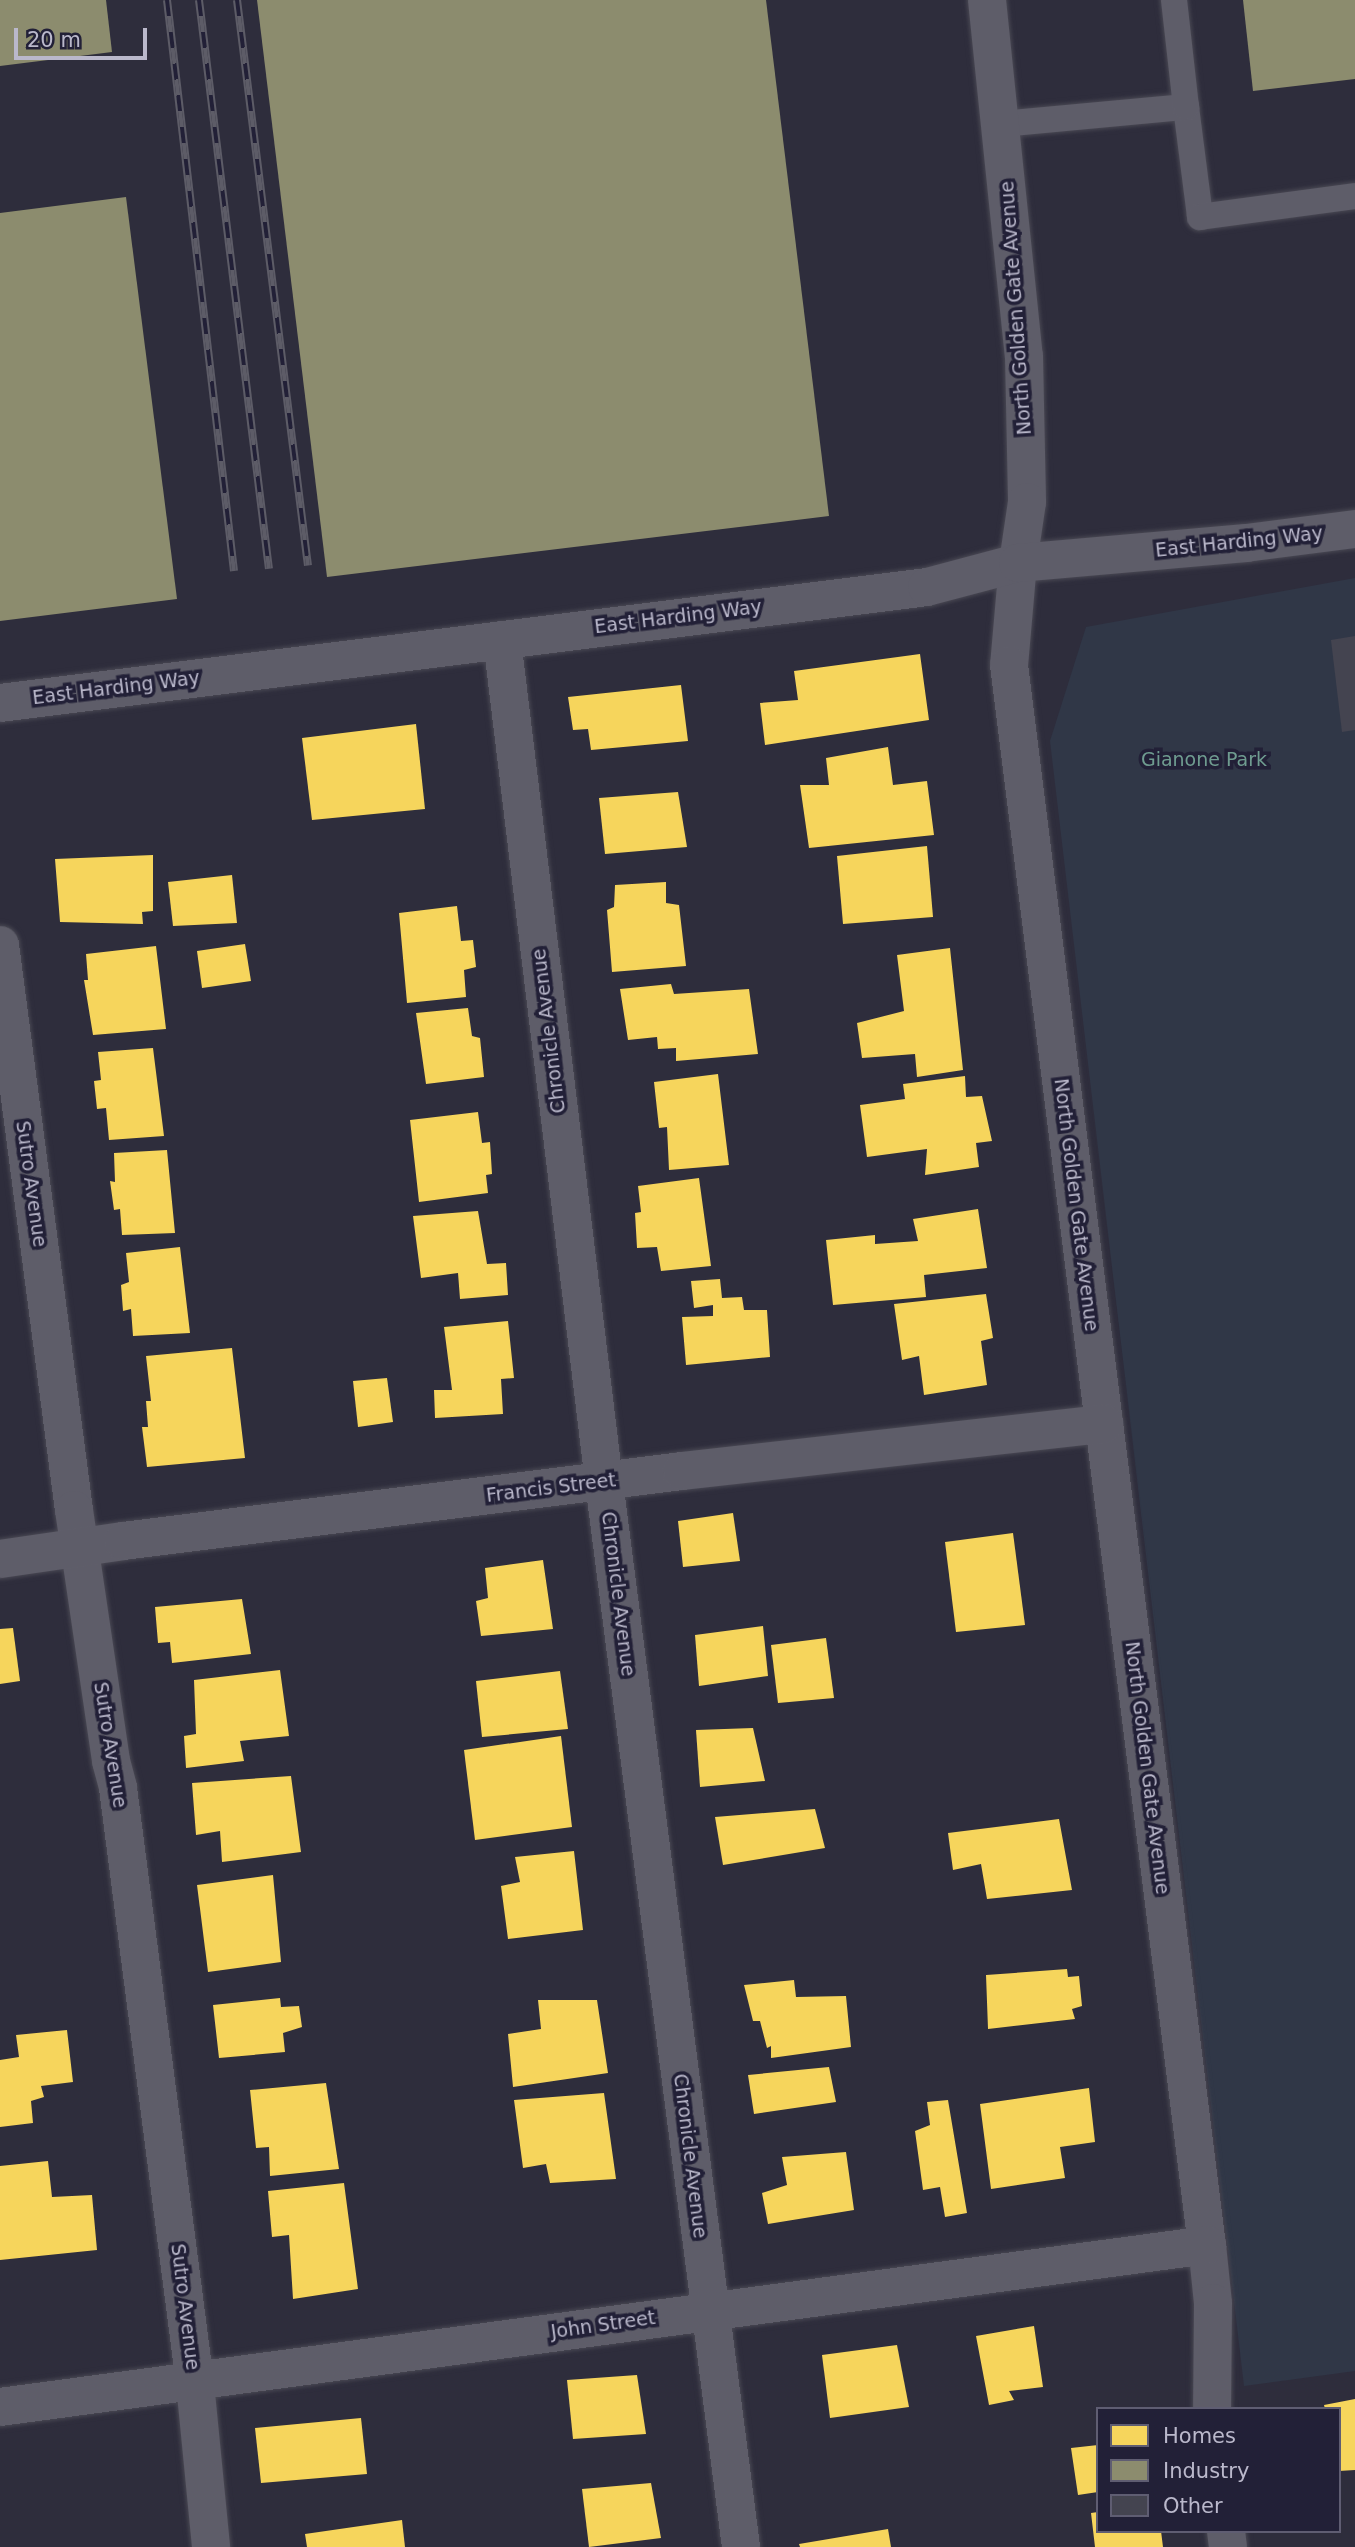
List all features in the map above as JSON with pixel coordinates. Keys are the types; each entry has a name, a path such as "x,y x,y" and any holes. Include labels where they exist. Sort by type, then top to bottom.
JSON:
{"street":[{"name":"North Golden Gate Avenue","path":"987,0 1024,356 1027,502 1018,563 1009,665 1207,2245 1213,2304 1212,2407"},
{"name":"East Harding Way","path":"0,703 927,587 1018,563 1246,543 1355,529"},
{"name":"Chronicle Avenue","path":"502,640 604,1482 741,2547"},
{"name":"Sutro Avenue","path":"0,945 111,1761 118,1787 195,2383 211,2547"},
{"name":"Francis Street","path":"0,1559 123,1541 604,1482 1104,1424"},
{"name":"John Street","path":"0,2407 195,2383 1207,2245"}],"lane":[{"path":"1174,0 1200,217 1355,196"},
{"path":"1000,124 1186,107"}],"green space":[{"name":"Gianone Park","path":"1355,578 1355,2371 1244,2386 1050,741 1086,627"}],"building: Homes":[{"path":"920,654 929,720 765,745 760,703 798,700 794,671"},
{"path":"681,685 688,741 591,750 588,729 573,730 568,697"},
{"path":"416,724 425,809 312,820 302,738"},
{"path":"888,747 893,785 927,781 934,835 809,848 800,785 829,785 826,758"},
{"path":"678,792 687,847 605,854 599,798"},
{"path":"927,846 933,917 843,924 837,856"},
{"path":"153,855 153,911 142,912 143,924 60,922 55,859"},
{"path":"232,875 237,923 173,926 168,882"},
{"path":"666,882 666,903 679,905 686,966 612,972 607,910 614,907 615,885"},
{"path":"457,906 461,941 473,940 476,967 464,970 466,997 407,1003 399,913"},
{"path":"245,944 251,981 202,988 197,951"},
{"path":"156,946 166,1029 93,1035 84,980 88,980 86,954"},
{"path":"950,948 963,1070 917,1077 915,1054 862,1058 857,1023 904,1011 897,955"},
{"path":"671,984 674,994 749,989 758,1054 676,1061 676,1048 658,1049 657,1037 628,1040 620,989"},
{"path":"468,1008 472,1036 480,1038 484,1077 426,1084 416,1013"},
{"path":"153,1048 164,1136 109,1140 106,1108 97,1109 94,1081 101,1080 98,1052"},
{"path":"718,1074 729,1165 669,1170 667,1127 659,1128 654,1082"},
{"path":"965,1076 966,1097 982,1096 992,1141 976,1143 979,1167 925,1175 927,1149 867,1157 860,1105 905,1099 903,1084"},
{"path":"478,1112 482,1143 490,1142 492,1174 486,1175 488,1193 419,1202 410,1120"},
{"path":"167,1150 175,1233 122,1235 120,1209 114,1210 110,1181 115,1182 114,1153"},
{"path":"699,1178 711,1266 661,1271 657,1247 637,1248 635,1213 641,1212 638,1186"},
{"path":"978,1209 987,1268 924,1275 926,1297 833,1305 826,1240 875,1235 875,1244 918,1241 913,1219"},
{"path":"478,1211 487,1264 506,1263 508,1295 460,1299 458,1273 421,1278 413,1216"},
{"path":"180,1247 190,1333 133,1336 131,1309 123,1311 121,1285 129,1282 126,1253"},
{"path":"720,1279 722,1298 742,1297 744,1310 767,1310 770,1357 686,1365 682,1317 713,1316 713,1305 694,1308 691,1281"},
{"path":"986,1294 993,1338 981,1341 987,1385 924,1395 919,1356 902,1360 894,1304"},
{"path":"508,1321 514,1378 501,1379 503,1414 435,1418 434,1390 452,1390 444,1327"},
{"path":"232,1348 245,1458 147,1467 142,1427 148,1427 146,1401 151,1401 146,1356"},
{"path":"387,1378 393,1422 358,1427 353,1381"},
{"path":"733,1513 740,1561 683,1567 678,1521"},
{"path":"1013,1533 1025,1625 956,1632 945,1542"},
{"path":"543,1560 553,1629 481,1636 476,1601 488,1598 485,1568"},
{"path":"242,1599 251,1654 172,1663 170,1642 158,1643 155,1607"},
{"path":"763,1626 768,1676 699,1686 695,1635"},
{"path":"13,1628 20,1681 0,1684 0,1629"},
{"path":"826,1638 834,1698 778,1703 771,1645"},
{"path":"280,1670 289,1736 240,1741 244,1761 186,1768 184,1736 196,1734 194,1680"},
{"path":"560,1671 568,1729 482,1737 476,1681"},
{"path":"753,1728 765,1781 700,1787 696,1730"},
{"path":"561,1736 572,1827 475,1840 464,1750"},
{"path":"291,1776 301,1852 222,1862 220,1831 196,1835 192,1783"},
{"path":"815,1809 825,1848 723,1865 715,1817"},
{"path":"1059,1819 1072,1890 987,1899 981,1864 953,1870 948,1833"},
{"path":"574,1851 583,1930 508,1939 501,1886 520,1882 515,1857"},
{"path":"273,1875 281,1962 208,1972 197,1885"},
{"path":"1067,1969 1068,1977 1079,1976 1082,2006 1072,2009 1075,2019 988,2029 986,1975"},
{"path":"794,1980 796,1997 846,1996 851,2047 771,2058 771,2046 767,2048 760,2021 753,2021 744,1985"},
{"path":"280,1998 281,2007 299,2006 302,2027 283,2033 285,2052 219,2058 213,2005"},
{"path":"538,2000 597,2000 608,2073 513,2087 508,2034 541,2029"},
{"path":"67,2030 73,2082 41,2086 44,2097 31,2101 33,2123 0,2127 0,2060 19,2057 16,2035"},
{"path":"829,2067 836,2102 754,2114 748,2075"},
{"path":"326,2083 339,2169 270,2176 269,2147 256,2148 250,2090"},
{"path":"1089,2088 1095,2142 1060,2147 1065,2178 991,2189 980,2104"},
{"path":"604,2093 616,2179 550,2183 546,2164 523,2168 514,2100"},
{"path":"948,2100 967,2213 945,2217 940,2187 923,2190 915,2131 930,2125 927,2102"},
{"path":"846,2152 854,2210 768,2224 762,2193 787,2185 782,2157"},
{"path":"48,2161 52,2197 92,2195 97,2250 0,2260 0,2166"},
{"path":"344,2183 358,2289 293,2299 289,2235 272,2237 268,2191"},
{"path":"1034,2326 1043,2387 1009,2391 1014,2400 989,2405 976,2336"},
{"path":"897,2345 909,2407 830,2418 822,2355"},
{"path":"637,2375 646,2434 573,2439 567,2380"},
{"path":"1355,2399 1355,2470 1341,2471 1341,2407 1324,2405"},
{"path":"361,2418 367,2474 261,2483 255,2428"},
{"path":"1096,2445 1096,2492 1078,2495 1071,2448"},
{"path":"651,2483 661,2538 589,2547 582,2489"},
{"path":"1096,2512 1096,2533 1161,2533 1163,2547 1095,2547 1091,2513"},
{"path":"402,2520 405,2547 307,2547 305,2534"},
{"path":"888,2529 891,2547 800,2547 799,2544"}],"building: Industry":[{"path":"0,0 106,0 112,52 0,66"},
{"path":"257,0 766,0 829,516 327,577"},
{"path":"1243,0 1355,0 1355,79 1253,91"},
{"path":"126,197 177,599 0,621 0,213"}],"building: Other":[{"path":"1355,636 1355,730 1342,732 1331,640"}],"railway":[{"path":"167,0 234,571"},
{"path":"199,0 269,569"},
{"path":"237,0 308,566"}]}
